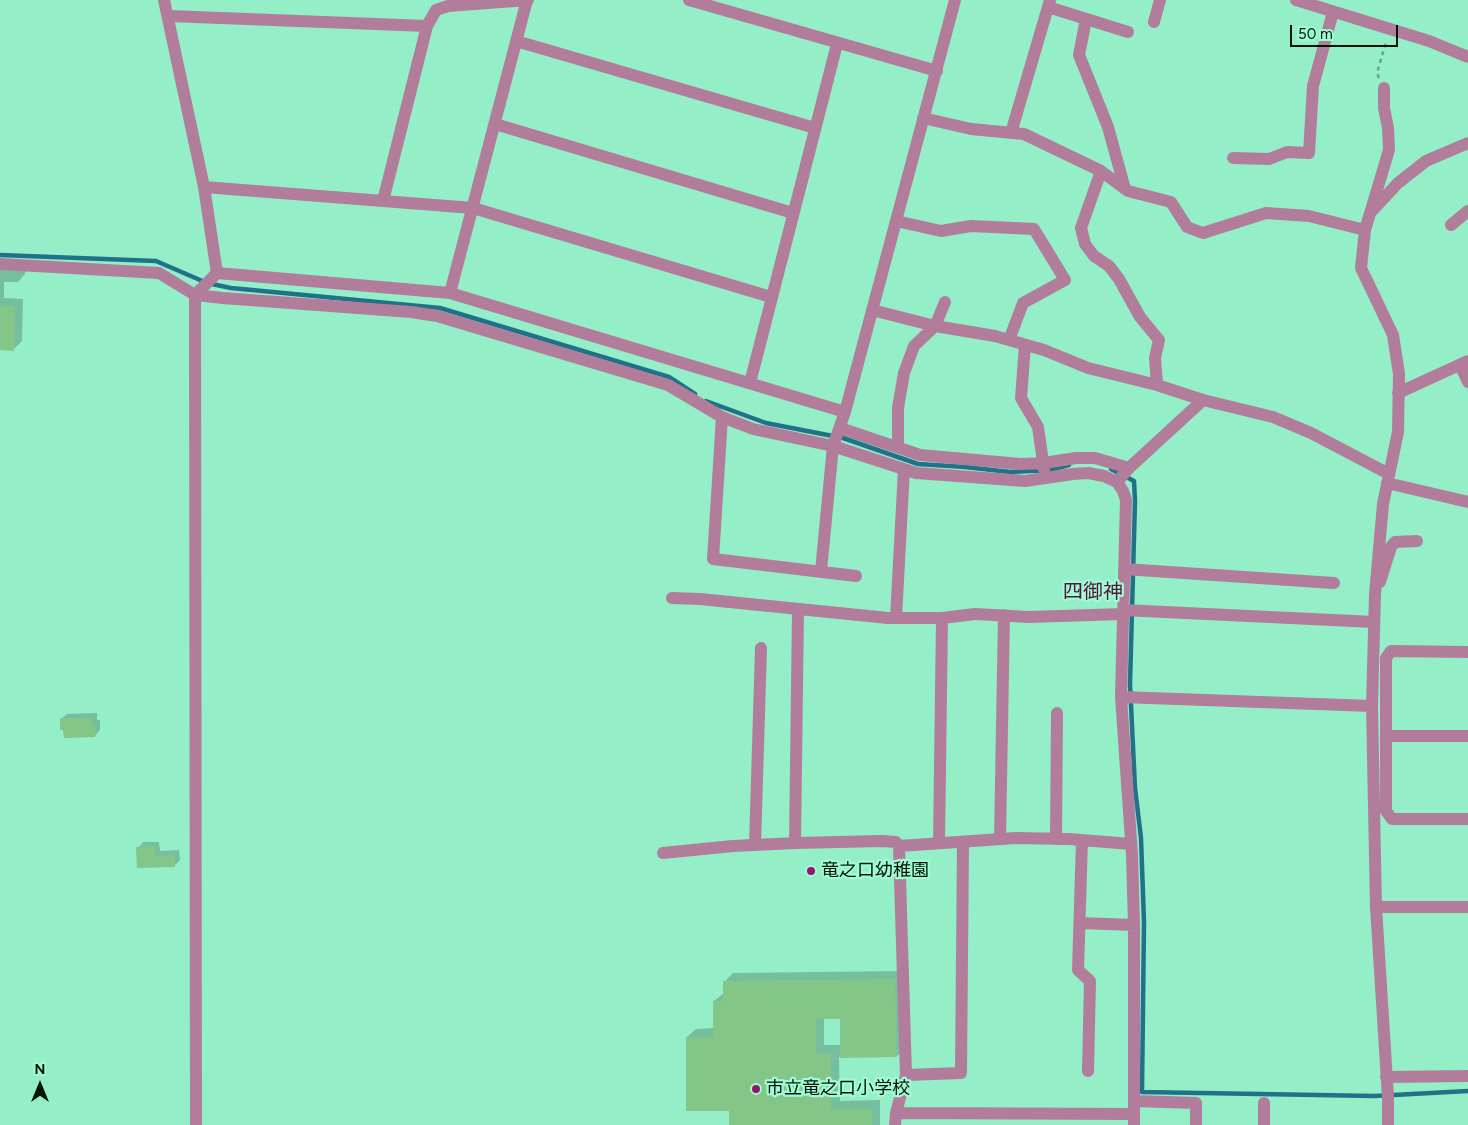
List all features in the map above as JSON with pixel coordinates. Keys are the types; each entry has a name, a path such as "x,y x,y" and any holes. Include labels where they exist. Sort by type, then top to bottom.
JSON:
{"street":[{"path":"164,0 169,16 204,187 218,273"},
{"path":"383,201 427,26 436,10 448,6 527,0 450,293"},
{"path":"690,0 837,44 936,71"},
{"path":"822,572 833,446 845,412 955,0"},
{"path":"1154,22 1160,0"},
{"path":"1296,0 1429,41 1468,57"},
{"path":"1011,133 1049,4 1086,19 1128,32"},
{"path":"1233,158 1269,159 1287,152 1310,153 1313,86 1333,12"},
{"path":"169,16 427,26"},
{"path":"1086,19 1079,55 1108,127 1125,189"},
{"path":"516,41 815,128"},
{"path":"750,383 837,44"},
{"path":"1384,88 1384,108 1388,128 1389,150 1365,230 1361,268 1393,335 1399,374 1398,432 1383,504 1375,594 1372,706 1376,908 1388,1095 1388,1125"},
{"path":"923,118 971,129 1024,134 1101,171 1125,189 1171,202 1187,227 1203,233 1266,213 1309,216 1365,230"},
{"path":"495,124 793,213"},
{"path":"1370,213 1398,183 1426,162 1468,143"},
{"path":"1101,171 1081,228 1085,244 1094,256 1109,266 1119,279 1140,317 1159,340 1155,358 1157,385"},
{"path":"204,187 473,208 771,297"},
{"path":"1451,225 1468,210"},
{"path":"896,221 941,232 971,226 1034,229 1066,280 1023,303 1009,340"},
{"path":"0,264 160,274 195,295 411,312 437,316 668,386 722,417 753,429 833,446 916,472 1025,481 1076,458 1095,458 1123,474"},
{"path":"196,1125 195,295 218,273 450,293 845,412"},
{"path":"898,447 898,408 904,373 914,346 935,326 945,302"},
{"path":"872,310 935,326 1009,340 1044,350 1088,368 1273,417 1311,433 1388,478 1468,502"},
{"path":"1024,345 1021,398 1038,427 1045,471"},
{"path":"1398,393 1464,363 1468,382"},
{"path":"840,428 920,455 1020,464 1045,471 1073,474 1088,473 1104,476 1123,474 1203,400"},
{"path":"722,417 714,559 856,576"},
{"path":"896,618 904,469"},
{"path":"662,853 732,846 795,843 896,842 899,846 906,1075 895,1119 1134,1120 1134,925 1128,697 1128,612 1132,570 1126,500 1123,491 1123,474"},
{"path":"1375,594 1391,547 1395,542 1418,541"},
{"path":"1132,570 1334,583"},
{"path":"672,598 896,618 942,618 975,614 1029,617 1128,612 1374,622"},
{"path":"795,843 798,610"},
{"path":"1000,839 1004,615"},
{"path":"940,843 942,618"},
{"path":"755,845 761,648"},
{"path":"1468,652 1391,652 1386,658 1386,811 1392,820 1468,819"},
{"path":"1128,697 1372,706"},
{"path":"1056,839 1057,713"},
{"path":"1386,736 1468,736"},
{"path":"899,846 1000,839 1056,839 1131,844"},
{"path":"1082,840 1078,970 1090,981 1088,1071"},
{"path":"906,1075 961,1073 963,842"},
{"path":"1376,908 1468,907"},
{"path":"1080,923 1134,925"},
{"path":"1386,1077 1468,1076"},
{"path":"1134,1101 1196,1102 1196,1125"},
{"path":"1264,1103 1264,1125"}],"path":[{"path":"1384,88 1377,73 1390,29"}],"building":[{"path":"0,306 15,306 14,351 0,350"},
{"path":"60,718 92,718 92,725 95,724 95,737 64,738 63,730 60,730"},
{"path":"155,846 155,856 175,855 175,867 137,868 136,847"},
{"path":"895,979 897,1057 840,1058 840,1019 816,1019 816,1053 831,1053 831,1109 872,1109 872,1125 729,1125 729,1111 686,1111 686,1037 713,1037 713,1001 723,1001 723,981"}],"waterway":[{"path":"0,255 156,261 207,283 231,288 440,308 669,377 695,394"},
{"path":"706,401 766,423 843,438 918,464 1010,472 1051,470 1069,465"},
{"path":"1111,469 1134,481 1135,501 1130,684 1135,788 1141,838 1144,922 1142,1092 1375,1096 1468,1091"}],"place":[{"name":"竜之口幼稚園","path":"811,871"},
{"name":"市立竜之口小学校","path":"756,1089"}],"district":[{"name":"四御神","path":"1093,592"}]}
